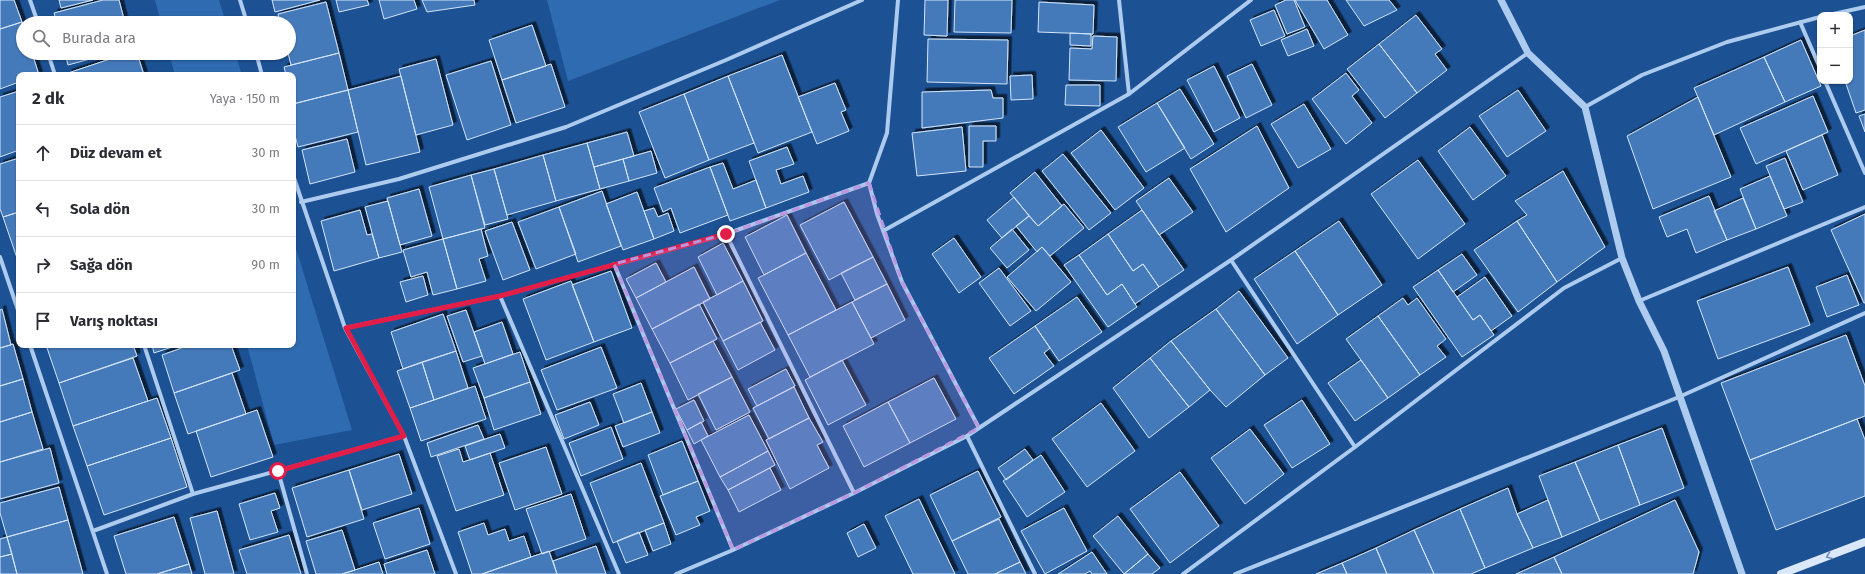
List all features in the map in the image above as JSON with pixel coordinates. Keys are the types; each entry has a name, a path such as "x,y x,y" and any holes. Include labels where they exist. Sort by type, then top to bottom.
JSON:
{"main road":[{"path":"1782,574 1865,542"}],"street":[{"path":"30,0 36,16"},
{"path":"240,0 244,16"},
{"path":"301,202 399,179 566,127 726,60 862,0"},
{"path":"898,0 886,133 869,183 883,231 902,282 979,428"},
{"path":"1118,0 1129,94"},
{"path":"883,231 1129,94 1251,0"},
{"path":"1501,0 1528,53 1585,107 1622,258 1639,301 1664,351 1742,574"},
{"path":"1842,12 1865,7"},
{"path":"1585,107 1649,72 1727,42 1817,18"},
{"path":"1800,22 1817,61"},
{"path":"676,574 733,550 854,493 967,436 1231,260 1528,53"},
{"path":"50,60 54,72"},
{"path":"258,60 261,72"},
{"path":"1827,84 1865,173"},
{"path":"346,328 500,296 726,234 869,183"},
{"path":"296,185 346,328 404,436 456,574"},
{"path":"1639,301 1865,207"},
{"path":"726,234 854,493"},
{"path":"0,257 16,304"},
{"path":"1183,574 1355,447 1564,288 1622,258"},
{"path":"1231,260 1355,447"},
{"path":"614,264 733,550"},
{"path":"500,296 619,574"},
{"path":"1235,574 1679,397 1865,313"},
{"path":"31,348 107,574"},
{"path":"145,348 193,494"},
{"path":"93,531 193,494 404,436"},
{"path":"967,436 1036,574"},
{"path":"278,471 307,574"}],"highlighted area":[{"path":"869,183 902,282 979,428 854,493 733,550 614,264 726,234"}],"shaded area":[{"path":"155,0 219,0 224,16 159,16"},
{"path":"547,0 780,0 568,81"},
{"path":"171,60 237,60 241,72 174,72"},
{"path":"296,249 352,430 274,445 248,348 296,348"}],"building":[{"path":"0,0 14,0 20,16 16,16 16,24 0,29"},
{"path":"59,0 93,0 61,8"},
{"path":"103,0 119,0 123,16 55,16 54,13"},
{"path":"272,0 320,0 275,12"},
{"path":"336,0 367,0 369,5 339,12"},
{"path":"379,0 414,0 417,9 384,19"},
{"path":"422,0 474,0 475,5 427,12"},
{"path":"925,0 948,0 947,36 924,35"},
{"path":"955,0 1012,0 1011,33 954,32"},
{"path":"1286,0 1294,0 1305,27 1287,34 1275,5"},
{"path":"1295,0 1327,0 1348,35 1324,49"},
{"path":"1346,0 1389,0 1397,10 1364,26"},
{"path":"326,2 339,53 291,65 290,60 296,60 296,16 278,16 278,14"},
{"path":"1039,2 1094,5 1093,34 1038,32"},
{"path":"1274,10 1285,36 1261,46 1250,20"},
{"path":"1416,15 1442,49 1435,54 1447,70 1417,93 1379,44"},
{"path":"16,24 16,60 34,60 38,72 16,72 16,83 0,89 0,29"},
{"path":"532,25 546,66 502,80 489,40"},
{"path":"1307,29 1314,46 1288,56 1281,40"},
{"path":"1865,30 1865,110 1856,113 1846,84 1853,84 1853,35"},
{"path":"1070,33 1091,34 1091,46 1070,45"},
{"path":"1093,36 1117,37 1116,81 1069,80 1070,48 1092,49"},
{"path":"928,39 1008,40 1007,84 927,82"},
{"path":"1801,40 1817,77 1817,84 1820,84 1821,86 1785,102 1764,57"},
{"path":"1379,44 1417,93 1385,118 1347,69"},
{"path":"339,53 348,90 296,103 296,72 285,72 284,67"},
{"path":"782,55 812,132 758,153 728,76"},
{"path":"1764,57 1785,102 1714,135 1694,88"},
{"path":"436,59 453,125 416,135 399,69"},
{"path":"67,60 86,60 68,65"},
{"path":"107,60 139,60 143,72 71,72"},
{"path":"491,61 511,125 467,140 446,75"},
{"path":"551,64 565,107 516,123 502,80"},
{"path":"1252,64 1272,105 1246,118 1227,76"},
{"path":"1214,66 1240,118 1214,132 1187,80"},
{"path":"1346,73 1359,90 1352,96 1372,123 1346,144 1312,99"},
{"path":"1032,75 1033,99 1011,100 1010,76"},
{"path":"401,76 420,152 366,165 348,90"},
{"path":"728,76 754,143 709,160 684,94"},
{"path":"835,83 846,110 841,112 849,131 817,144 798,97"},
{"path":"1066,85 1100,85 1100,106 1065,105"},
{"path":"1180,89 1214,144 1191,159 1157,103"},
{"path":"348,90 358,132 298,147 296,139 296,103"},
{"path":"991,90 993,98 1003,98 1003,118 922,128 922,92"},
{"path":"1518,90 1546,131 1507,157 1479,116"},
{"path":"16,92 16,151 0,157 0,97"},
{"path":"684,94 709,160 665,178 639,112"},
{"path":"1813,96 1828,132 1756,164 1740,128"},
{"path":"1698,97 1731,177 1653,209 1627,136"},
{"path":"1157,103 1185,148 1146,172 1118,127"},
{"path":"1304,104 1331,149 1298,168 1271,124"},
{"path":"1865,114 1865,132 1859,116"},
{"path":"969,126 996,126 996,141 983,141 983,167 969,167"},
{"path":"1257,126 1289,188 1226,232 1190,169"},
{"path":"962,127 966,171 917,176 912,133"},
{"path":"1470,127 1506,176 1473,200 1438,151"},
{"path":"1101,130 1144,188 1115,210 1071,153"},
{"path":"627,132 634,156 594,167 587,143"},
{"path":"1822,135 1838,175 1803,190 1786,151"},
{"path":"347,139 355,172 310,184 302,150"},
{"path":"587,143 600,189 556,201 543,155"},
{"path":"787,147 794,164 776,170 781,184 803,176 809,192 766,208 749,161"},
{"path":"651,151 657,173 629,181 623,159"},
{"path":"1063,154 1111,213 1089,230 1042,171"},
{"path":"543,155 556,201 507,215 494,169"},
{"path":"1785,158 1803,202 1784,209 1766,166"},
{"path":"16,159 16,213 3,217 0,209 0,164"},
{"path":"623,159 629,181 600,189 594,167"},
{"path":"1418,160 1465,224 1418,259 1371,194"},
{"path":"723,163 733,189 756,180 766,208 730,221 710,167"},
{"path":"710,167 728,215 680,233 671,208 663,212 654,188"},
{"path":"494,169 508,219 485,225 471,175"},
{"path":"1563,171 1605,247 1557,282 1517,221 1527,215 1515,201"},
{"path":"1035,172 1062,206 1038,226 1010,193"},
{"path":"471,175 485,228 443,239 429,187"},
{"path":"1770,176 1787,216 1756,229 1740,189"},
{"path":"1169,178 1193,212 1159,235 1136,201"},
{"path":"419,189 432,236 400,245 387,198"},
{"path":"602,191 621,246 578,262 559,207"},
{"path":"637,192 654,239 623,250 606,204"},
{"path":"1709,196 1727,240 1696,253 1687,229 1667,237 1659,217"},
{"path":"1014,197 1029,216 1002,238 987,220"},
{"path":"1743,198 1756,229 1727,240 1714,211"},
{"path":"388,201 402,252 379,258 365,207"},
{"path":"844,202 873,257 829,280 800,225"},
{"path":"1064,204 1084,228 1050,256 1042,247 1037,252 1016,226 1029,216 1038,226"},
{"path":"559,207 576,254 536,269 518,222"},
{"path":"654,208 658,217 668,213 674,231 654,239 644,211"},
{"path":"360,210 367,235 372,234 379,258 334,271 321,221"},
{"path":"1142,210 1184,270 1159,287 1143,264 1133,271 1108,234"},
{"path":"16,213 16,255 3,217"},
{"path":"1865,214 1865,303 1864,303 1831,230"},
{"path":"787,215 806,253 764,275 745,237"},
{"path":"1339,221 1382,285 1338,315 1295,251"},
{"path":"1517,221 1557,282 1518,312 1474,250"},
{"path":"512,222 530,270 503,280 485,231"},
{"path":"481,229 488,256 479,259 486,281 457,289 443,239"},
{"path":"1012,229 1029,250 1007,268 990,248"},
{"path":"1108,234 1133,271 1143,264 1159,287 1135,304 1122,284 1107,295 1079,255"},
{"path":"954,238 981,277 959,293 932,254"},
{"path":"443,239 457,289 433,295 427,272 411,277 403,250"},
{"path":"723,243 743,281 717,295 698,257"},
{"path":"1042,247 1071,282 1036,311 1007,277"},
{"path":"1295,251 1338,315 1297,344 1254,279"},
{"path":"806,253 836,310 788,335 758,278"},
{"path":"1462,254 1477,275 1453,292 1438,270"},
{"path":"1079,255 1107,295 1122,284 1137,307 1108,327 1064,265"},
{"path":"873,257 887,284 855,300 841,273"},
{"path":"656,263 666,282 636,298 626,279"},
{"path":"694,267 710,299 652,329 636,298"},
{"path":"1788,267 1810,325 1718,359 1697,301"},
{"path":"999,268 1031,311 1010,326 979,283"},
{"path":"1438,270 1473,320 1480,315 1494,335 1462,357 1413,287"},
{"path":"611,271 632,328 594,342 572,285"},
{"path":"1847,275 1859,305 1827,317 1816,287"},
{"path":"423,276 428,295 406,302 400,282"},
{"path":"1485,277 1512,316 1491,331 1480,315 1473,320 1457,297"},
{"path":"571,281 594,342 546,360 523,299"},
{"path":"743,281 763,321 723,341 703,302"},
{"path":"887,284 905,320 871,338 852,302"},
{"path":"1239,291 1288,358 1265,375 1216,309"},
{"path":"1077,297 1102,332 1059,361 1035,326"},
{"path":"1403,298 1408,305 1417,298 1446,339 1437,346 1446,357 1420,375 1378,316"},
{"path":"852,302 874,344 810,377 788,335"},
{"path":"699,304 717,339 670,363 652,329"},
{"path":"2,309 11,345 0,348 0,310"},
{"path":"1216,309 1265,375 1226,407 1210,390 1171,341"},
{"path":"466,310 482,356 463,362 447,316"},
{"path":"443,314 456,351 403,369 391,332"},
{"path":"1378,316 1420,375 1388,398 1346,339"},
{"path":"502,322 513,354 485,364 474,332"},
{"path":"760,322 775,350 738,370 723,341"},
{"path":"1035,326 1050,348 1044,353 1054,366 1014,394 989,358"},
{"path":"1846,335 1865,386 1865,416 1750,460 1721,383"},
{"path":"713,341 732,377 688,400 670,363"},
{"path":"1171,341 1210,390 1189,407 1150,358"},
{"path":"13,344 23,379 0,386 0,348"},
{"path":"601,347 617,388 557,410 541,370"},
{"path":"47,348 134,348 137,356 59,383"},
{"path":"153,348 169,348 154,353"},
{"path":"182,348 232,348 240,370 174,393 162,355"},
{"path":"456,351 468,388 434,400 422,362"},
{"path":"520,352 530,382 484,398 473,368"},
{"path":"133,358 148,401 73,426 59,383"},
{"path":"1150,358 1189,407 1149,438 1113,388"},
{"path":"842,360 866,405 828,425 805,380"},
{"path":"1361,360 1388,398 1355,421 1328,383"},
{"path":"422,362 434,400 410,408 397,371"},
{"path":"786,369 795,386 757,406 748,389"},
{"path":"232,373 246,414 188,434 174,393"},
{"path":"732,377 750,412 716,430 698,394"},
{"path":"934,378 956,419 910,443 888,402"},
{"path":"23,379 32,412 0,422 0,386"},
{"path":"530,382 541,414 494,430 484,398"},
{"path":"641,383 652,412 624,423 613,394"},
{"path":"475,386 486,419 421,441 410,408"},
{"path":"794,387 809,418 769,439 753,408"},
{"path":"157,398 171,438 87,466 73,426"},
{"path":"694,400 704,421 687,430 676,409"},
{"path":"1302,400 1330,444 1292,468 1264,425"},
{"path":"590,402 599,425 564,439 555,415"},
{"path":"888,402 910,443 864,467 843,426"},
{"path":"1101,403 1135,451 1087,487 1052,439"},
{"path":"257,410 273,457 211,477 196,431"},
{"path":"32,412 43,449 0,462 0,422"},
{"path":"652,412 660,433 623,447 615,426"},
{"path":"749,415 768,451 720,477 701,440"},
{"path":"809,418 823,442 817,445 829,468 790,489 766,440"},
{"path":"1857,419 1865,440 1865,496 1776,530 1750,460"},
{"path":"701,422 708,436 694,444 687,430"},
{"path":"478,425 484,439 431,457 427,443"},
{"path":"611,427 623,459 581,476 569,443"},
{"path":"1662,428 1684,488 1640,505 1618,445"},
{"path":"1250,429 1284,474 1245,504 1211,458"},
{"path":"500,434 505,448 470,460 465,446"},
{"path":"171,438 187,487 104,515 87,466"},
{"path":"682,441 698,481 663,495 648,455"},
{"path":"1618,445 1640,505 1600,521 1575,462"},
{"path":"546,447 562,494 515,510 499,463"},
{"path":"50,448 59,483 0,499 0,462"},
{"path":"459,449 463,462 490,453 504,495 456,511 437,456"},
{"path":"1025,449 1033,460 1006,480 998,468"},
{"path":"768,451 775,465 728,490 720,477"},
{"path":"399,454 412,494 362,510 349,470"},
{"path":"1041,455 1065,492 1027,517 1003,481"},
{"path":"1575,462 1600,521 1562,537 1539,476"},
{"path":"641,463 664,523 613,543 590,483"},
{"path":"770,468 781,490 739,512 728,490"},
{"path":"349,470 364,519 307,537 292,488"},
{"path":"978,471 1001,517 952,541 930,495"},
{"path":"1180,472 1219,526 1170,563 1130,509"},
{"path":"698,481 710,511 696,517 700,525 676,535 660,496"},
{"path":"59,487 68,520 7,537 0,513 0,503"},
{"path":"1508,488 1517,514 1533,548 1485,568 1460,509"},
{"path":"275,493 280,508 271,511 278,532 250,540 239,504"},
{"path":"571,494 586,539 542,554 526,509"},
{"path":"919,499 955,574 913,574 885,516"},
{"path":"1548,500 1562,537 1533,548 1517,514"},
{"path":"1675,500 1699,552 1693,574 1562,574 1554,557"},
{"path":"419,508 430,544 385,559 373,523"},
{"path":"1064,508 1087,551 1045,574 1021,531"},
{"path":"1460,509 1485,568 1471,574 1434,574 1414,530"},
{"path":"217,511 234,574 205,574 190,518"},
{"path":"1118,516 1148,554 1124,574 1093,536"},
{"path":"174,517 189,564 157,574 126,574 114,536"},
{"path":"999,519 1020,562 995,574 968,574 952,541"},
{"path":"68,520 83,574 17,574 7,537"},
{"path":"484,523 488,535 505,529 509,541 524,536 531,557 482,574 472,574 458,532"},
{"path":"664,523 671,544 653,551 645,530"},
{"path":"864,524 876,548 858,557 847,533"},
{"path":"342,530 355,570 342,574 316,574 306,541"},
{"path":"1414,530 1434,574 1387,574 1376,548"},
{"path":"639,532 648,555 626,563 617,541"},
{"path":"289,535 301,574 247,574 239,550"},
{"path":"7,537 12,554 0,557 0,539"},
{"path":"596,546 606,574 557,574 553,561"},
{"path":"1376,548 1387,574 1347,574 1342,563"},
{"path":"427,550 435,574 387,574 384,564"},
{"path":"549,551 557,574 482,574 531,557"},
{"path":"1092,552 1107,574 1092,574 1090,571 1085,574 1058,574"},
{"path":"12,554 17,574 0,574 0,557"},
{"path":"1148,554 1160,568 1152,574 1124,574"},
{"path":"1554,557 1562,574 1516,574"},
{"path":"379,562 383,574 342,574 355,570"},
{"path":"1020,562 1026,574 995,574"},
{"path":"1342,563 1347,574 1316,574"},
{"path":"189,564 192,574 157,574"}],"route":[{"path":"278,471 404,436 346,328 500,296 726,234"}]}
